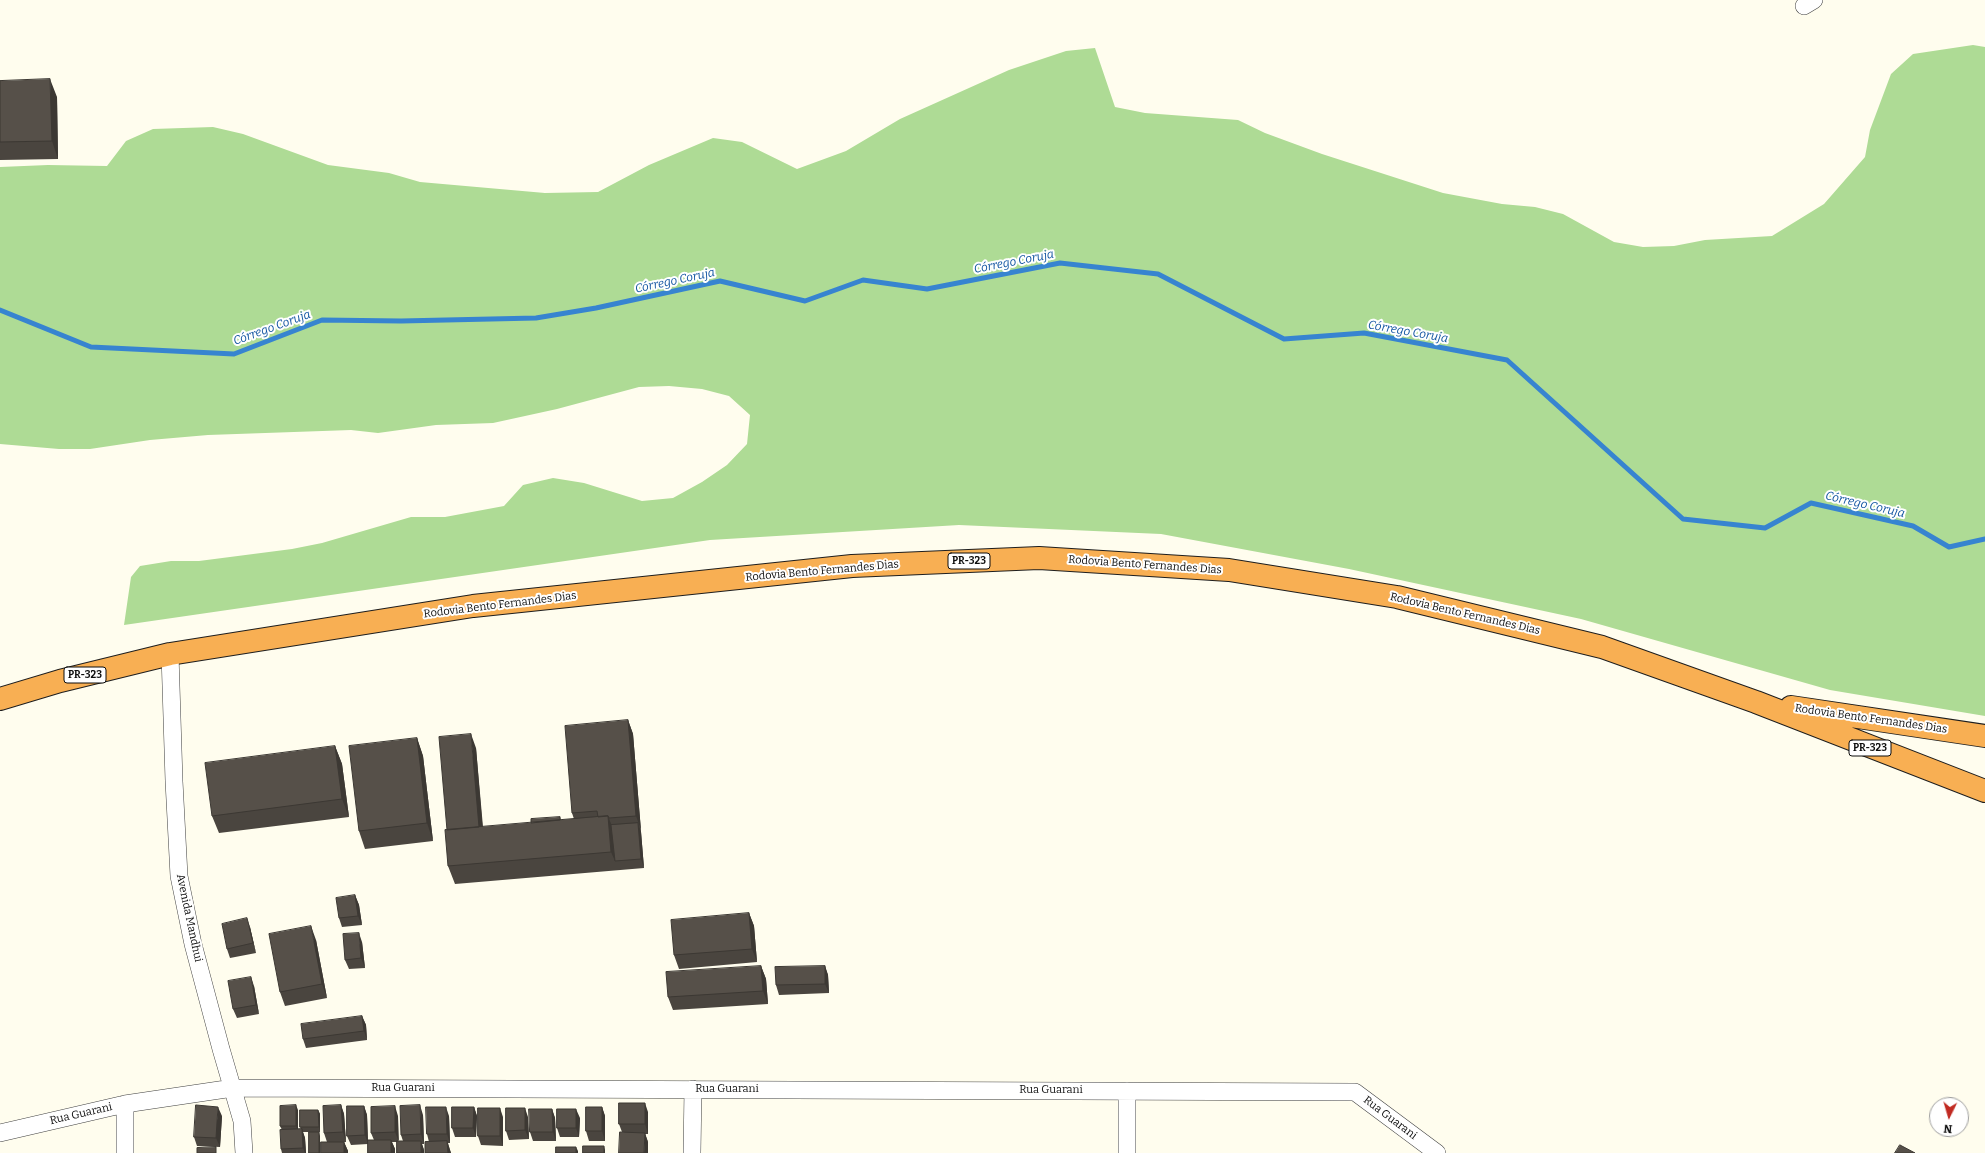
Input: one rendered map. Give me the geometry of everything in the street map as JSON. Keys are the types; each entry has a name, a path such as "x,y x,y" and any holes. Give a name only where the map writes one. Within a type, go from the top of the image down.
{"highway":[{"name":"Rodovia Bento Fernandes Dias","path":"0,699 60,681 170,654 480,606 852,566 1040,558 1228,570 1397,597 1602,647 1756,702 1985,791"},
{"name":"Rodovia Bento Fernandes Dias","path":"1756,702 1985,736"}],"street":[{"name":"Avenida Mandhui","path":"170,654 179,876 193,944 242,1121 244,1153"},
{"name":"Rua Guarani","path":"0,1133 125,1104 233,1088 1355,1092 1437,1153"},
{"path":"692,1153 693,1089"},
{"path":"1127,1091 1127,1153"},
{"path":"125,1104 125,1153"}],"green space":[{"path":"1973,45 1985,47 1985,716 1830,690 1581,619 1349,569 1161,534 959,525 710,540 124,625 131,577 140,566 171,561 199,561 292,549 322,543 411,517 445,517 504,506 523,485 553,478 584,483 642,501 673,498 702,482 727,465 747,444 750,415 729,396 702,389 669,386 639,387 557,409 493,423 436,425 378,433 351,430 208,435 150,440 90,449 59,449 0,444 0,167 48,165 107,166 126,141 153,129 213,127 243,134 328,165 389,173 420,182 545,193 598,192 649,165 713,138 742,142 797,169 846,151 900,119 1009,70 1066,51 1095,48 1115,107 1145,113 1238,120 1265,133 1322,154 1443,193 1502,204 1535,207 1563,214 1614,242 1643,247 1674,246 1705,240 1772,236 1824,204 1865,157 1870,130 1891,74 1913,54"}],"building":[{"path":"50,79 52,141 0,142 0,81"},
{"path":"628,720 636,816 609,818 608,816 598,817 597,811 572,813 565,726"},
{"path":"471,734 479,827 447,830 439,737"},
{"path":"417,738 427,823 359,831 349,746"},
{"path":"335,746 342,799 212,816 205,763"},
{"path":"608,816 611,852 448,866 445,830"},
{"path":"560,817 560,820 531,823 531,819"},
{"path":"638,823 641,859 615,861 611,825"},
{"path":"355,895 358,916 339,918 336,898"},
{"path":"749,913 752,949 674,955 671,920"},
{"path":"247,918 253,943 227,949 222,924"},
{"path":"311,926 322,984 280,992 269,934"},
{"path":"359,933 361,958 345,960 343,934"},
{"path":"761,966 763,991 668,997 666,972"},
{"path":"825,966 825,984 776,985 775,967"},
{"path":"251,977 256,1005 233,1009 228,981"},
{"path":"362,1016 364,1031 303,1039 301,1024"},
{"path":"619,1103 645,1103 645,1124 619,1124"},
{"path":"196,1105 218,1107 216,1138 194,1137"},
{"path":"296,1105 296,1126 280,1126 280,1106"},
{"path":"341,1105 343,1132 324,1133 323,1106"},
{"path":"420,1105 421,1134 401,1135 400,1106"},
{"path":"347,1106 364,1106 365,1135 347,1136"},
{"path":"395,1106 395,1132 371,1133 371,1107"},
{"path":"426,1107 446,1107 447,1134 427,1134"},
{"path":"452,1107 474,1107 473,1128 452,1128"},
{"path":"586,1107 602,1107 602,1131 586,1131"},
{"path":"478,1108 500,1108 500,1136 478,1136"},
{"path":"506,1108 525,1108 525,1130 506,1131"},
{"path":"529,1109 552,1109 553,1132 530,1132"},
{"path":"557,1109 576,1109 576,1128 557,1128"},
{"path":"300,1110 318,1110 319,1127 300,1127"},
{"path":"302,1129 303,1148 281,1149 280,1130"},
{"path":"309,1132 319,1132 319,1153 309,1153"},
{"path":"620,1132 645,1133 644,1153 619,1153"},
{"path":"368,1140 391,1140 391,1153 368,1153"},
{"path":"397,1141 421,1141 421,1153 397,1153"},
{"path":"447,1141 448,1153 425,1153 425,1142"},
{"path":"321,1142 344,1142 344,1153 321,1153"},
{"path":"1900,1145 1915,1153 1895,1153"},
{"path":"583,1146 604,1146 604,1153 583,1153"},
{"path":"216,1147 216,1153 197,1153 197,1148"},
{"path":"556,1147 576,1147 576,1153 556,1153"}],"waterway":[{"name":"Córrego Coruja","path":"0,310 91,347 234,354 322,320 401,321 536,318 596,308 720,281 805,301 863,280 927,289 1060,263 1158,274 1284,339 1364,333 1507,360 1683,519 1765,528 1811,503 1913,526 1949,547 1985,539"}]}
